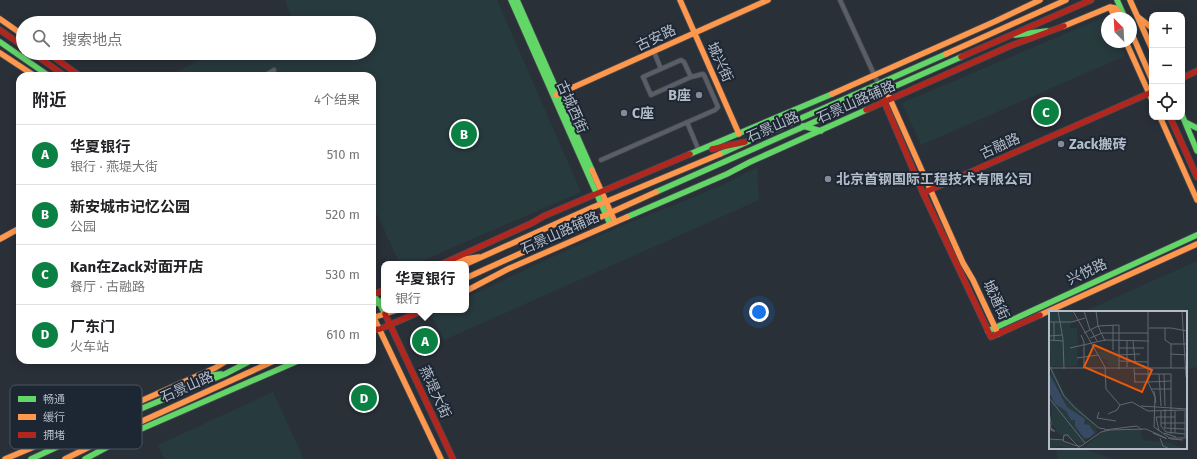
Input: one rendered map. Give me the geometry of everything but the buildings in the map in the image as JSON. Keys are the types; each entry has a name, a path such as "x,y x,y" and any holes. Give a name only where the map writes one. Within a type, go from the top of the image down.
{"main road":[{"name":"古城西街","path":"511,0 556,95"},
{"name":"古城西街","path":"517,0 556,95 613,223"},
{"name":"城兴街","path":"680,0 739,134"},
{"name":"古安路","path":"556,95 768,0"},
{"name":"石景山路辅路","path":"449,261 544,216 865,80 996,22 1040,0"},
{"name":"石景山路","path":"469,263 604,203 751,141 1066,0"},
{"name":"石景山路","path":"469,277 803,126 1091,0"},
{"path":"1117,0 1122,12"},
{"path":"1130,0 1152,48"},
{"name":"石景山路辅路","path":"469,290 508,269 691,190 887,100 1010,46 1051,32 1110,7"},
{"path":"1110,7 1115,8 1119,12"},
{"path":"1110,7 1112,12"},
{"path":"1138,17 1149,25"},
{"path":"0,19 16,30"},
{"path":"1013,35 1063,27"},
{"path":"0,30 16,41"},
{"path":"0,42 16,53"},
{"path":"1137,46 1149,73"},
{"path":"1129,48 1149,91"},
{"path":"0,53 29,72"},
{"path":"26,60 43,72"},
{"path":"43,60 60,72"},
{"path":"53,67 59,61 74,72"},
{"path":"1185,77 1197,71"},
{"name":"城通街","path":"880,92 887,100 931,190 962,263 973,280 998,334 991,337 923,193 887,100 886,90"},
{"name":"古融路","path":"923,193 1149,93"},
{"path":"1161,120 1197,200"},
{"path":"1171,120 1197,177"},
{"path":"1185,122 1197,128"},
{"path":"1185,122 1197,151"},
{"path":"803,126 821,131"},
{"path":"699,151 751,141"},
{"path":"0,239 16,230"},
{"name":"兴悦路","path":"988,331 1197,235"},
{"name":"兴悦路","path":"998,334 1197,244"},
{"path":"456,261 484,256"},
{"path":"376,316 388,313"},
{"path":"376,330 417,313"},
{"name":"燕堤大街","path":"385,314 452,459"},
{"name":"燕堤大街","path":"376,322 441,459"},
{"path":"142,400 193,378 220,364"},
{"name":"石景山路","path":"142,410 225,374 244,364"},
{"name":"石景山路","path":"142,421 267,364"},
{"path":"142,429 291,364"},
{"path":"193,378 225,374"},
{"path":"5,459 28,449"},
{"name":"石景山路","path":"31,459 53,449"},
{"name":"石景山路","path":"64,459 87,449"},
{"path":"85,459 104,449"}],"street":[{"path":"840,0 878,83"},
{"path":"654,52 661,69"},
{"path":"601,160 715,110 718,107 703,74 691,77 651,95 643,77 681,60 684,62 691,77"},
{"path":"687,122 699,151"}],"green space":[{"path":"497,0 581,192 422,261 399,261 376,213 376,72 176,72 200,60 376,60 376,16 291,16 285,1"},
{"path":"1101,19 1101,48 1122,48 1125,56 921,145 902,103"},
{"path":"757,167 759,200 444,340 431,314 469,313 469,297 588,241 742,175"},
{"path":"1197,261 1197,367 1187,369 1187,311 1085,311"},
{"path":"273,392 304,459 164,459 158,445"},
{"path":"1057,449 1085,449 1113,459 1057,459"}],"traffic: fast":[{"path":"511,0 610,224"},
{"path":"517,0 592,170"},
{"path":"1117,0 1122,12"},
{"path":"1015,35 1047,31"},
{"path":"0,42 16,53"},
{"path":"720,154 946,54"},
{"path":"656,192 961,57"},
{"path":"26,60 43,72"},
{"path":"690,154 832,94"},
{"path":"627,217 727,174 750,162 866,110"},
{"path":"1184,120 1197,151"},
{"path":"1185,122 1197,128"},
{"path":"803,126 821,131"},
{"path":"988,331 1197,235"},
{"path":"376,299 381,306"},
{"path":"376,303 381,301"},
{"path":"142,408 225,374 244,364"},
{"path":"142,429 291,364"},
{"path":"198,377 221,374"},
{"path":"31,459 53,449"},
{"path":"85,459 104,449"}],"traffic: slow":[{"path":"680,0 739,134"},
{"path":"556,95 768,0"},
{"path":"832,94 1040,0"},
{"path":"946,54 1066,0"},
{"path":"1130,0 1152,48"},
{"path":"1110,7 1112,12"},
{"path":"1064,26 1110,7 1115,8 1119,12"},
{"path":"1138,17 1149,26"},
{"path":"0,19 16,30"},
{"path":"1137,46 1149,73"},
{"path":"1129,48 1149,93"},
{"path":"0,53 29,72"},
{"path":"886,90 963,263 973,280 998,334"},
{"path":"1161,120 1197,200"},
{"path":"469,263 591,208 720,154"},
{"path":"592,170 615,222"},
{"path":"469,277 656,192"},
{"path":"469,289 508,269 627,217"},
{"path":"0,239 16,230"},
{"path":"1040,315 1197,244"},
{"path":"453,261 479,257"},
{"path":"376,317 388,313"},
{"path":"376,322 441,459"},
{"path":"142,400 222,364"},
{"path":"142,421 267,364"},
{"path":"5,459 29,449"},
{"path":"65,459 85,449"}],"traffic: jam":[{"path":"961,57 1091,0"},
{"path":"866,110 1010,46 1064,26"},
{"path":"0,30 16,41"},
{"path":"43,60 59,72"},
{"path":"58,60 74,72"},
{"path":"1185,77 1197,71"},
{"path":"880,92 923,193 991,337 1040,315"},
{"path":"923,193 1149,93"},
{"path":"1171,120 1197,177"},
{"path":"712,149 745,142"},
{"path":"449,261 532,223 544,216 690,154"},
{"path":"376,293 381,291"},
{"path":"376,330 417,313"},
{"path":"385,314 453,459"}],"place":[{"name":"B座","path":"699,95"},
{"name":"Kan在Zack对面开店","path":"1046,112"},
{"name":"C座","path":"624,113"},
{"name":"新安城市记忆公园","path":"464,134"},
{"name":"Zack搬砖","path":"1061,144"},
{"name":"北京首钢国际工程技术有限公司","path":"828,179"},
{"name":"华夏银行","path":"425,341"},
{"name":"厂东门","path":"364,398"}]}
